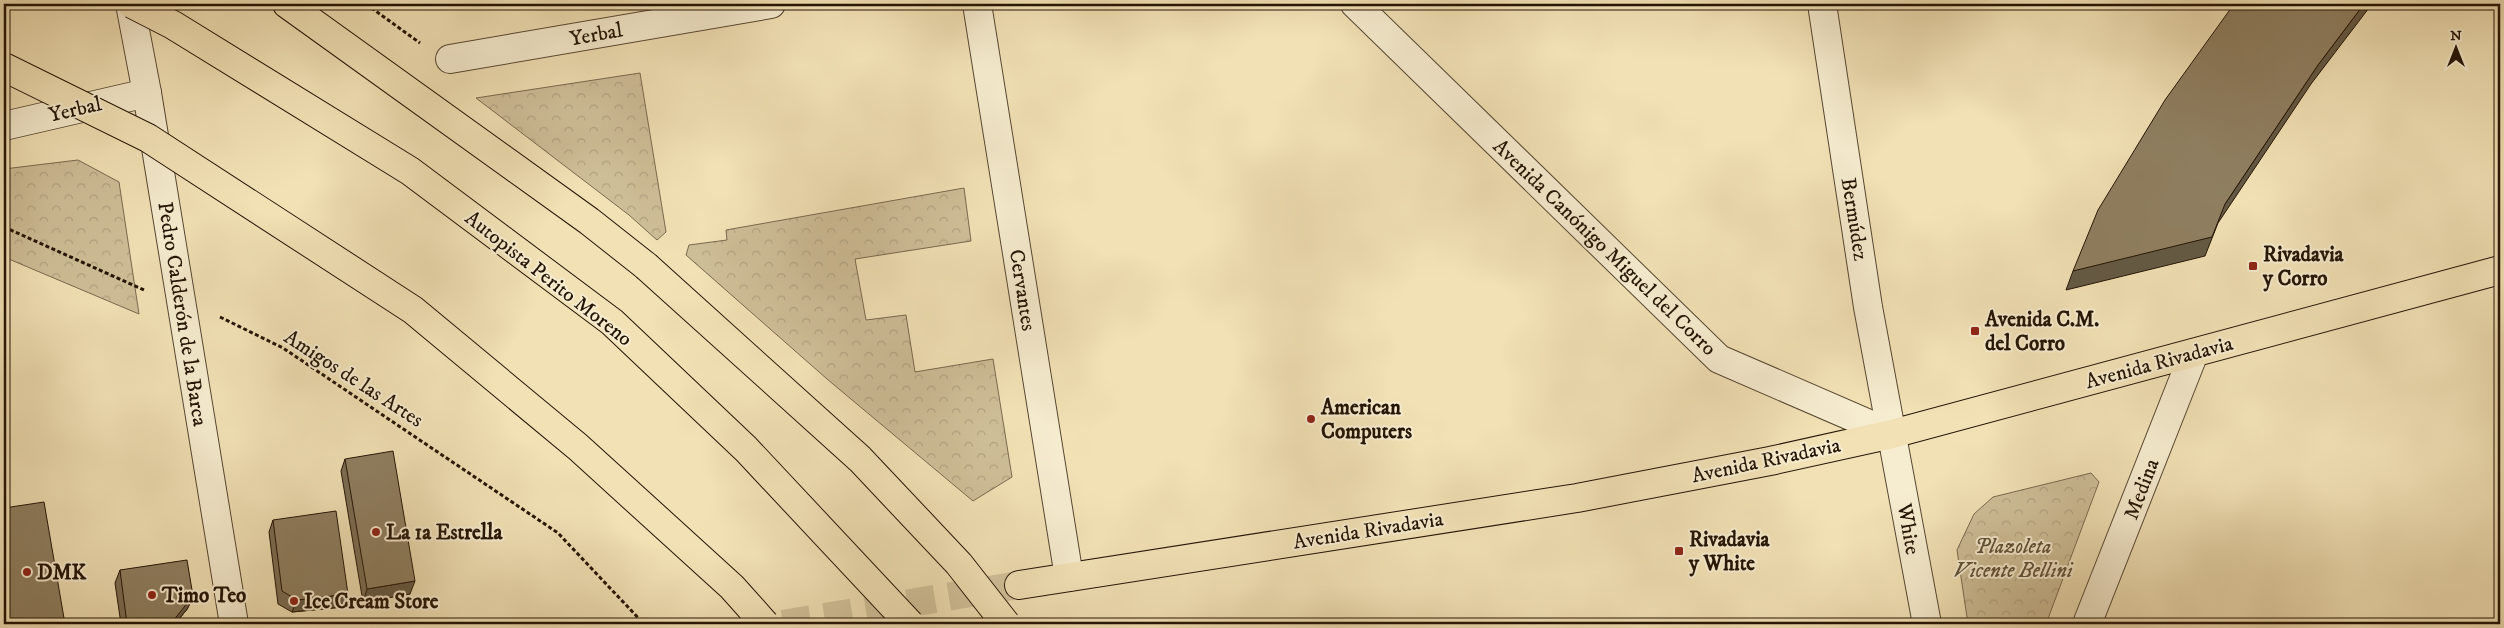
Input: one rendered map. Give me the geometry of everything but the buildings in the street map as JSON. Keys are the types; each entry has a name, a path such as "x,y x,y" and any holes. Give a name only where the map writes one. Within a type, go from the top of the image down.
{"main road":[{"name":"Autopista Perito Moreno","path":"131,4 173,25 410,171 612,322 746,449 910,624"},
{"path":"287,4 589,221 646,266 860,459 959,564 1006,624"},
{"path":"4,68 148,138 413,310 578,447 732,588 765,624"},
{"name":"Avenida Rivadavia","path":"1019,586 1577,498 1770,461 1892,434 2500,270"}],"street":[{"name":"Pedro Calderón de la Barca","path":"131,4 234,624"},
{"name":"Yerbal","path":"450,59 771,4"},
{"name":"Cervantes","path":"977,4 1070,577"},
{"name":"Avenida Canónigo Miguel del Corro","path":"1355,4 1719,359 1892,434"},
{"name":"Bermúdez","path":"1822,4 1868,307 1892,434"},
{"name":"Yerbal","path":"4,126 147,93"},
{"name":"Medina","path":"2088,624 2194,353"},
{"name":"White","path":"1892,434 1927,624"}],"path":[{"path":"366,4 430,50 450,59"},
{"name":"Amigos de las Artes","path":"4,227 182,307 223,318 283,348 558,533 644,624"}],"green space":[{"path":"640,73 666,232 657,240 629,215 476,98"},
{"path":"78,160 119,182 139,314 4,257 4,169"},
{"path":"964,188 971,241 855,259 866,320 906,315 915,372 993,359 1012,477 973,501 827,379 686,255 689,245 727,240 726,230"},
{"name":"Plazoleta Vicente Bellini","path":"2091,473 2099,482 2046,624 1968,624 1957,550 1974,514 1993,497"}],"tunnel":[{"path":"783,624 1019,585"}],"place":[{"name":"Rivadavia y Corro","path":"2253,266"},
{"name":"Avenida C.M. del Corro","path":"1975,331"},
{"name":"American Computers","path":"1311,419"},
{"name":"La 1a Estrella","path":"376,532"},
{"name":"Rivadavia y White","path":"1679,551"},
{"name":"DMK","path":"27,572"},
{"name":"Timo Teo","path":"152,595"},
{"name":"Ice Cream Store","path":"294,601"}]}
